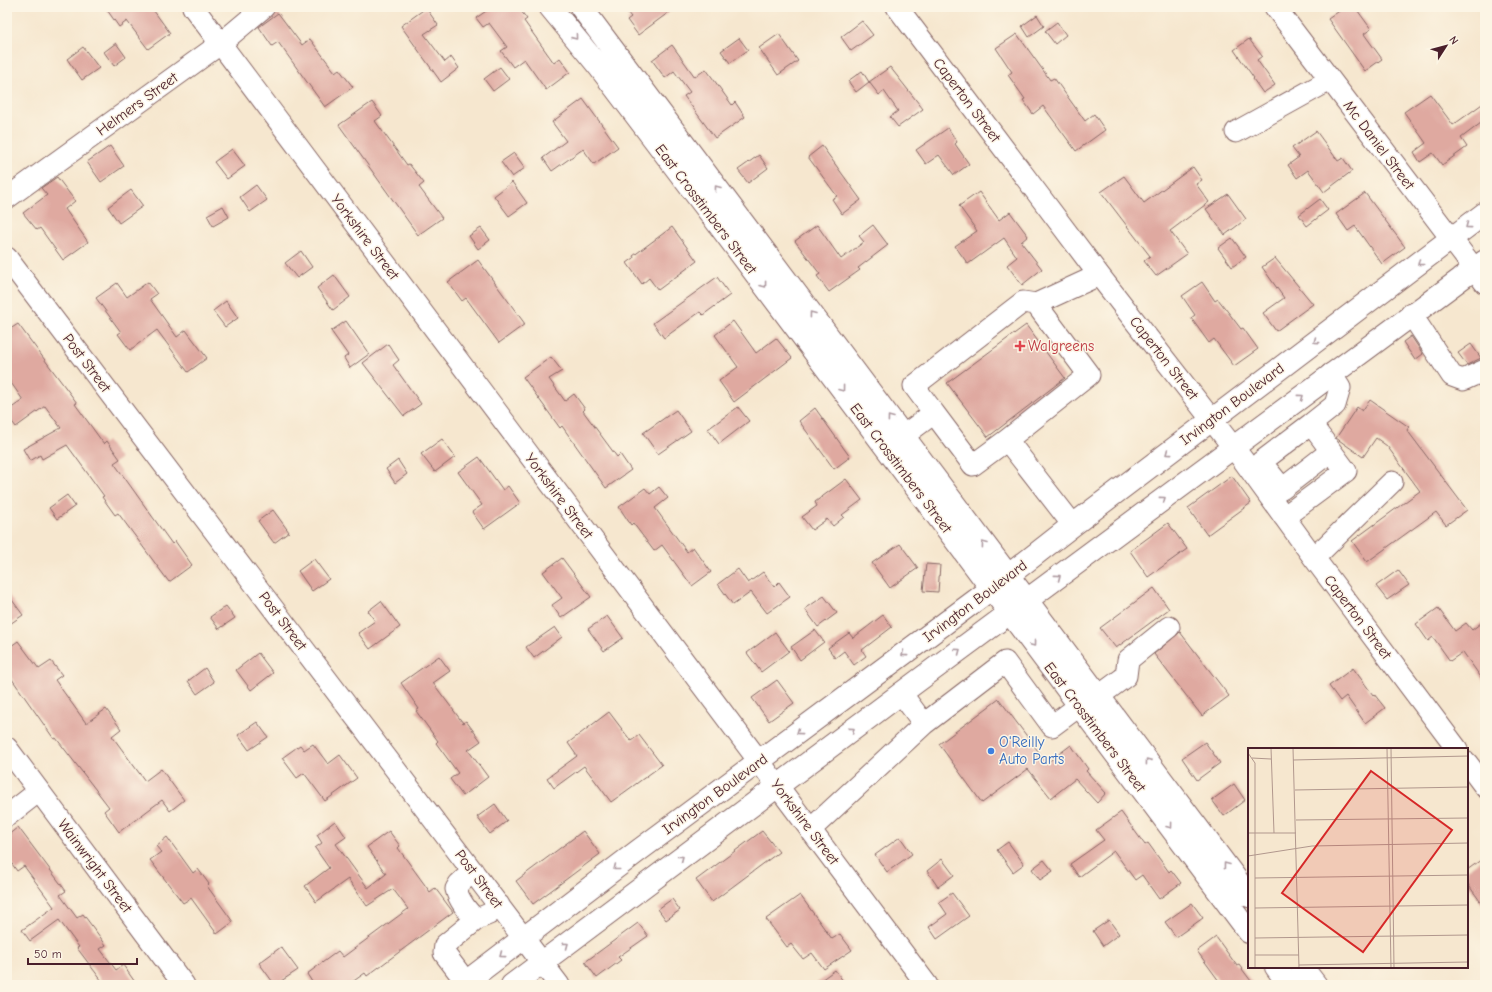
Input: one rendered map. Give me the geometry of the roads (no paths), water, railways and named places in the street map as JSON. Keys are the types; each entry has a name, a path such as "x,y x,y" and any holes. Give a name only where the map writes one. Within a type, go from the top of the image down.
{"main road":[{"name":"East Crosstimbers Street","path":"550,7 724,215 898,441 1000,582 1010,613 1248,931"},
{"name":"East Crosstimbers Street","path":"581,7 616,54 724,215"},
{"path":"600,68 616,54"},
{"name":"Irvington Boulevard","path":"464,983 638,851 1000,582 1072,525 1485,213"},
{"name":"Irvington Boulevard","path":"512,985 901,693 1411,314 1481,271"},
{"name":"East Crosstimbers Street","path":"1000,582 1027,600 1248,895"},
{"path":"883,670 901,693"},
{"path":"1150,800 1167,788"},
{"path":"638,851 658,876"}],"street":[{"name":"Yorkshire Street","path":"193,7 758,762 778,786 927,985"},
{"name":"Helmers Street","path":"7,198 220,44 264,7"},
{"name":"Caperton Street","path":"897,7 1099,275 1233,447 1290,512 1314,558 1456,748"},
{"name":"Mc Daniel Street","path":"1274,7 1451,239 1481,271"},
{"path":"1236,132 1330,80"},
{"name":"Post Street","path":"7,258 559,985"},
{"path":"1036,304 1089,375 973,465 914,386 1023,302 1036,304 1099,275"},
{"path":"1411,314 1452,376 1463,380 1485,370"},
{"path":"1280,412 1304,429 1331,451 1346,471 1290,512 1282,489 1261,462 1304,429 1335,405 1340,388 1331,374"},
{"path":"898,441 934,413"},
{"path":"1007,440 1072,525"},
{"path":"1282,489 1331,451"},
{"path":"1314,558 1392,482"},
{"path":"1099,696 1126,676 1128,660 1169,627"},
{"path":"810,830 924,724 1005,662 1052,726 1079,706"},
{"path":"901,693 924,724"},
{"name":"Wainwright Street","path":"7,748 184,985"},
{"path":"1468,764 1485,787"},
{"path":"7,816 39,791"},
{"path":"473,871 459,884 456,889 457,894 476,919"},
{"path":"464,983 444,953 445,945 476,919 489,914 499,905"}],"place":[{"name":"Walgreens","path":"1020,346"},
{"name":"O'Reilly Auto Parts","path":"991,751"}]}
